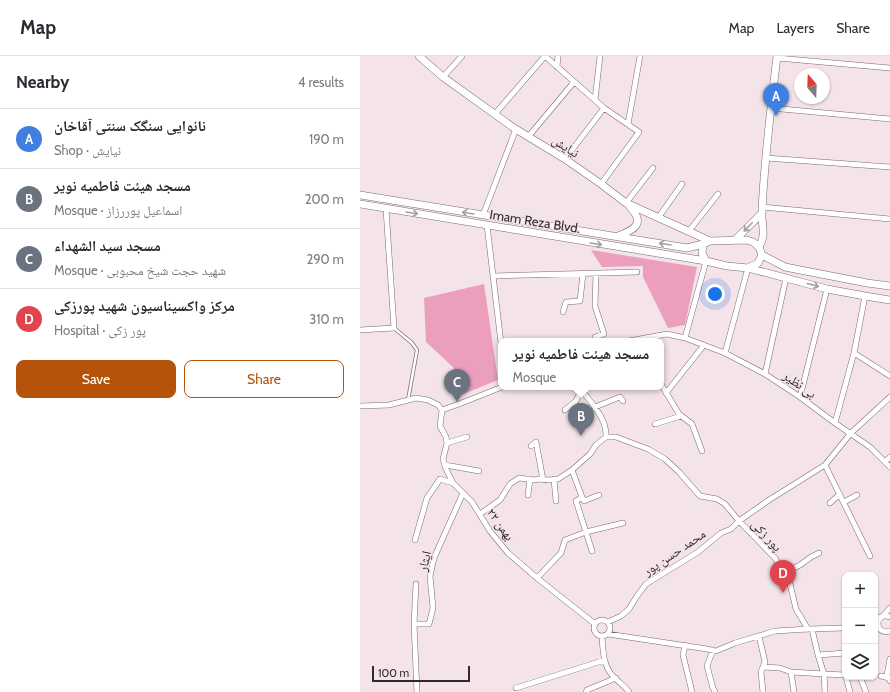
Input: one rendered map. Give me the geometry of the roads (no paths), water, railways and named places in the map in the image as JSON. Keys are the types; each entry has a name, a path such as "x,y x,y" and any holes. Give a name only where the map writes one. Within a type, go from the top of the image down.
{"main road":[{"name":"نیایش","path":"419,56 444,77 516,130 565,159 626,203 689,232 707,242"},
{"path":"777,57 766,158 762,210 763,238 759,247 762,255 785,267 890,286"},
{"name":"Imam Reza Blvd.","path":"360,195 686,248 707,242 735,240 747,240 753,242 759,247"},
{"path":"617,236 626,233 636,226 638,220 636,213 626,203"},
{"name":"Imam Reza Blvd.","path":"360,204 706,261 727,266 748,268"},
{"path":"735,240 762,210"},
{"path":"706,261 702,253 707,242"},
{"path":"748,268 758,263 762,255"},
{"path":"748,268 827,289 890,300"}],"street":[{"path":"444,77 462,56"},
{"path":"495,114 545,56 604,108 639,132 601,184"},
{"path":"557,68 558,56"},
{"path":"595,100 600,56"},
{"path":"628,124 640,56"},
{"path":"777,57 890,68"},
{"path":"528,137 574,82"},
{"path":"565,159 604,108"},
{"path":"772,108 890,119"},
{"path":"483,215 516,130"},
{"path":"766,158 890,167"},
{"path":"626,203 653,168"},
{"path":"658,218 682,184"},
{"path":"689,232 718,194"},
{"path":"360,330 394,328 386,209"},
{"path":"762,210 890,219"},
{"path":"487,225 500,338"},
{"path":"685,338 706,261"},
{"path":"725,353 748,268"},
{"path":"494,276 637,272"},
{"path":"595,337 604,334 595,306 596,273"},
{"path":"564,312 566,302 580,301 583,274"},
{"path":"765,374 786,278"},
{"path":"800,397 827,289"},
{"path":"835,423 854,353 865,296"},
{"name":"بی نظیر","path":"647,338 667,334 685,338 725,353 765,374 870,447 890,467"},
{"path":"666,392 704,345"},
{"path":"854,353 890,376"},
{"path":"360,406 389,404 416,398 428,400 438,405 442,410 498,389"},
{"path":"664,389 681,416 692,424 702,451"},
{"path":"565,410 576,401 579,390"},
{"path":"480,514 500,500 510,484 519,478 534,480 558,479 572,470 590,454 596,445 606,437 605,426 595,407 582,390"},
{"path":"595,407 620,397 623,401"},
{"name":"محمد حسن پور","path":"608,622 621,616 629,609 646,584 698,552 721,533 731,529 739,521 769,500 825,465 851,434 890,397"},
{"name":"۲۲ بهمن","path":"442,410 440,426 446,437 447,443 443,459 453,483 472,502 490,530 508,553 595,624"},
{"path":"655,424 681,416"},
{"path":"447,443 467,437"},
{"name":"پور زکی","path":"606,437 616,437 635,444 648,449 665,459 679,472 700,496 717,499 725,504 739,521 775,558 790,584 796,609 810,629 824,674 825,692"},
{"path":"531,446 536,442 543,480"},
{"path":"885,462 890,457"},
{"path":"445,465 479,471"},
{"path":"825,465 870,556"},
{"path":"572,470 584,501 599,495"},
{"path":"415,540 428,498 440,479 453,483"},
{"path":"528,495 530,479"},
{"path":"554,479 556,501"},
{"name":"ایثار","path":"414,624 429,624 433,608 430,576 434,558 463,493"},
{"path":"830,503 840,494"},
{"path":"844,502 857,495"},
{"path":"582,497 576,500 592,551"},
{"path":"537,578 561,553 565,540 586,532 623,522"},
{"path":"784,573 819,553"},
{"path":"416,584 414,624 417,692"},
{"path":"878,620 890,608"},
{"path":"878,618 883,616 890,617"},
{"path":"608,634 611,629 608,622 601,620 595,624 594,631 597,635 602,636 608,634 716,651 735,643 775,631 842,628"},
{"path":"878,629 885,632 890,631"},
{"path":"602,636 606,668 629,692"},
{"path":"759,636 765,662 761,672 763,692"},
{"path":"685,645 683,655 692,692"},
{"path":"713,650 707,666 712,688 715,692"},
{"path":"818,655 842,654"},
{"path":"889,680 888,675 890,659"},
{"path":"516,688 605,660"},
{"path":"763,667 780,668 791,672 842,676"},
{"path":"791,672 794,692"},
{"path":"881,676 889,680"},
{"path":"586,692 587,690 616,678"},
{"path":"847,680 850,692"},
{"path":"861,680 866,692"}],"lane":[{"path":"394,328 412,343 417,350 408,400"}],"place":[{"name":"نانوایی سنگک سنتی آقاخان","path":"776,116"},
{"name":"مسجد سید الشهداء","path":"457,402"},
{"name":"مسجد هیئت فاطمیه نویر","path":"581,436"},
{"name":"مرکز واکسیناسیون شهید پورزکی","path":"783,593"}]}
